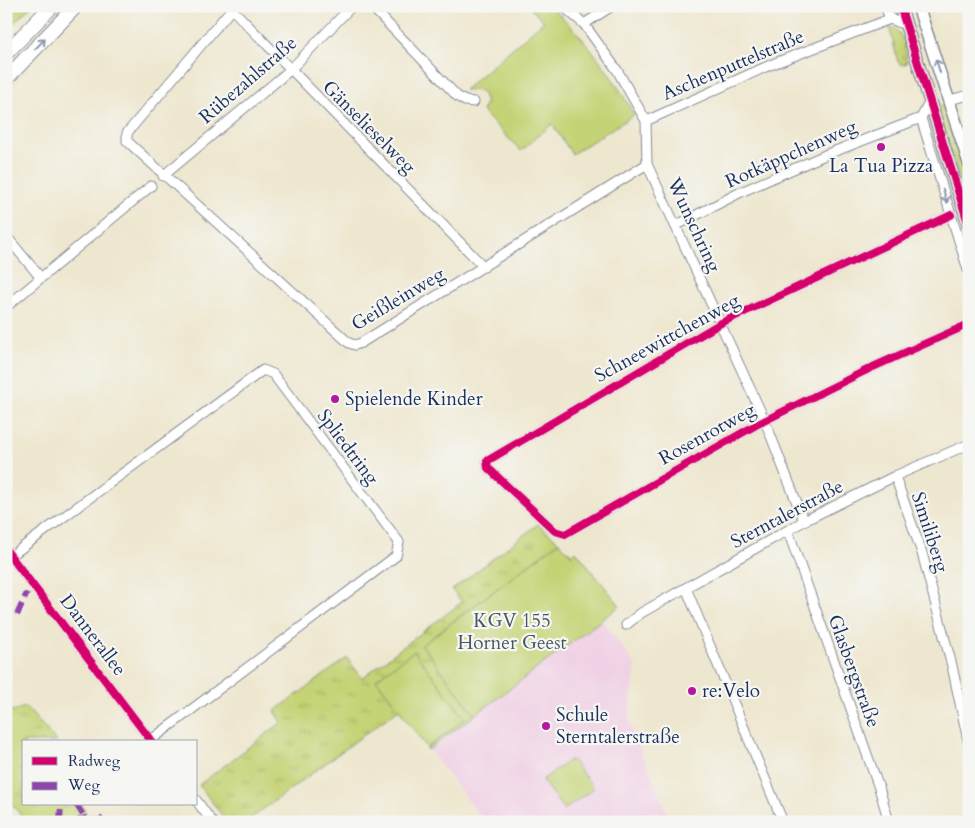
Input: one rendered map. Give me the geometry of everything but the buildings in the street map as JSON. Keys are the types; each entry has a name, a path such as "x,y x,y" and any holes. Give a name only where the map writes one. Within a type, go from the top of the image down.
{"highway":[{"path":"6,53 52,6"},
{"path":"6,79 76,6"}],"main road":[{"path":"900,6 969,226"},
{"path":"918,6 969,163"},
{"path":"930,101 949,100"}],"street":[{"name":"Rübezahlstraße","path":"163,176 290,70 352,6"},
{"path":"371,6 457,96 466,101 474,102"},
{"path":"563,6 584,24 617,70 646,121 648,164"},
{"path":"584,24 612,6"},
{"path":"885,6 890,19 906,25"},
{"name":"Gänselieselweg","path":"233,8 290,70 484,266"},
{"name":"Geißleinweg","path":"233,8 127,133 127,141 163,176 349,343 355,345 648,164"},
{"name":"Aschenputtelstraße","path":"646,121 770,65 890,19"},
{"path":"949,100 969,95"},
{"path":"930,101 921,118 969,273"},
{"name":"Rotkäppchenweg","path":"677,225 741,192 825,155 921,118"},
{"name":"Wunschring","path":"648,164 765,421 804,521"},
{"path":"6,307 151,186"},
{"name":"Schneewittchenweg","path":"487,460 722,324 951,215"},
{"path":"6,236 41,278"},
{"name":"Rosenrotweg","path":"487,460 488,468 555,531 565,534 765,421 873,367 969,324"},
{"name":"Spliedtring","path":"9,552 263,370 273,374 278,380 399,542 396,556 152,740"},
{"name":"Sterntalerstraße","path":"626,625 641,613 804,521 895,476 969,444"},
{"name":"Similiberg","path":"895,476 922,553 952,666 969,745"},
{"name":"Glasbergstraße","path":"788,531 880,791 889,822"},
{"name":"Dannerallee","path":"9,552 150,740"},
{"path":"686,588 781,821"},
{"path":"198,803 212,822"}],"shaded area":[{"name":"Schule Sterntalerstraße","path":"602,620 636,666 629,718 633,733 671,822 485,822 429,750"}],"green space":[{"path":"6,6 31,6 6,31"},
{"path":"528,6 550,6 575,30 617,85 634,115 572,154 552,124 521,151 482,111 486,103 483,94 476,90 464,90 544,21"},
{"path":"889,26 894,28 901,36 905,46 907,63 902,65 898,62"},
{"path":"935,103 945,108 969,183 969,209"},
{"path":"538,524 559,542 422,645 475,715 428,750 427,748 465,719 376,679 399,709 246,822 227,822 199,785 282,722 275,711 347,658 362,678 462,602 452,590"},
{"name":"KGV 155 Horner Geest","path":"559,542 572,555 576,551 620,606 475,715 422,645"},
{"path":"414,651 465,719 427,748 376,679"},
{"path":"6,704 12,711 26,707 55,740 22,740 22,806 83,806 90,822 26,822 6,796"},
{"path":"571,759 594,788 564,810 542,780"}],"marked path":[{"path":"17,615 27,593"},
{"path":"60,822 61,806"},
{"path":"77,806 85,818"},
{"path":"75,822 85,818 98,821 104,818"}],"cycle path":[{"path":"900,6 969,226"},
{"path":"951,215 721,323 487,461 488,468 555,531 565,534 756,425 873,367 969,324"},
{"path":"6,550 150,740"}],"place":[{"name":"La Tua Pizza","path":"881,147"},
{"name":"Spielende Kinder","path":"335,399"},
{"name":"re:Velo","path":"692,691"},
{"name":"Schule Sterntalerstraße","path":"546,726"}]}
